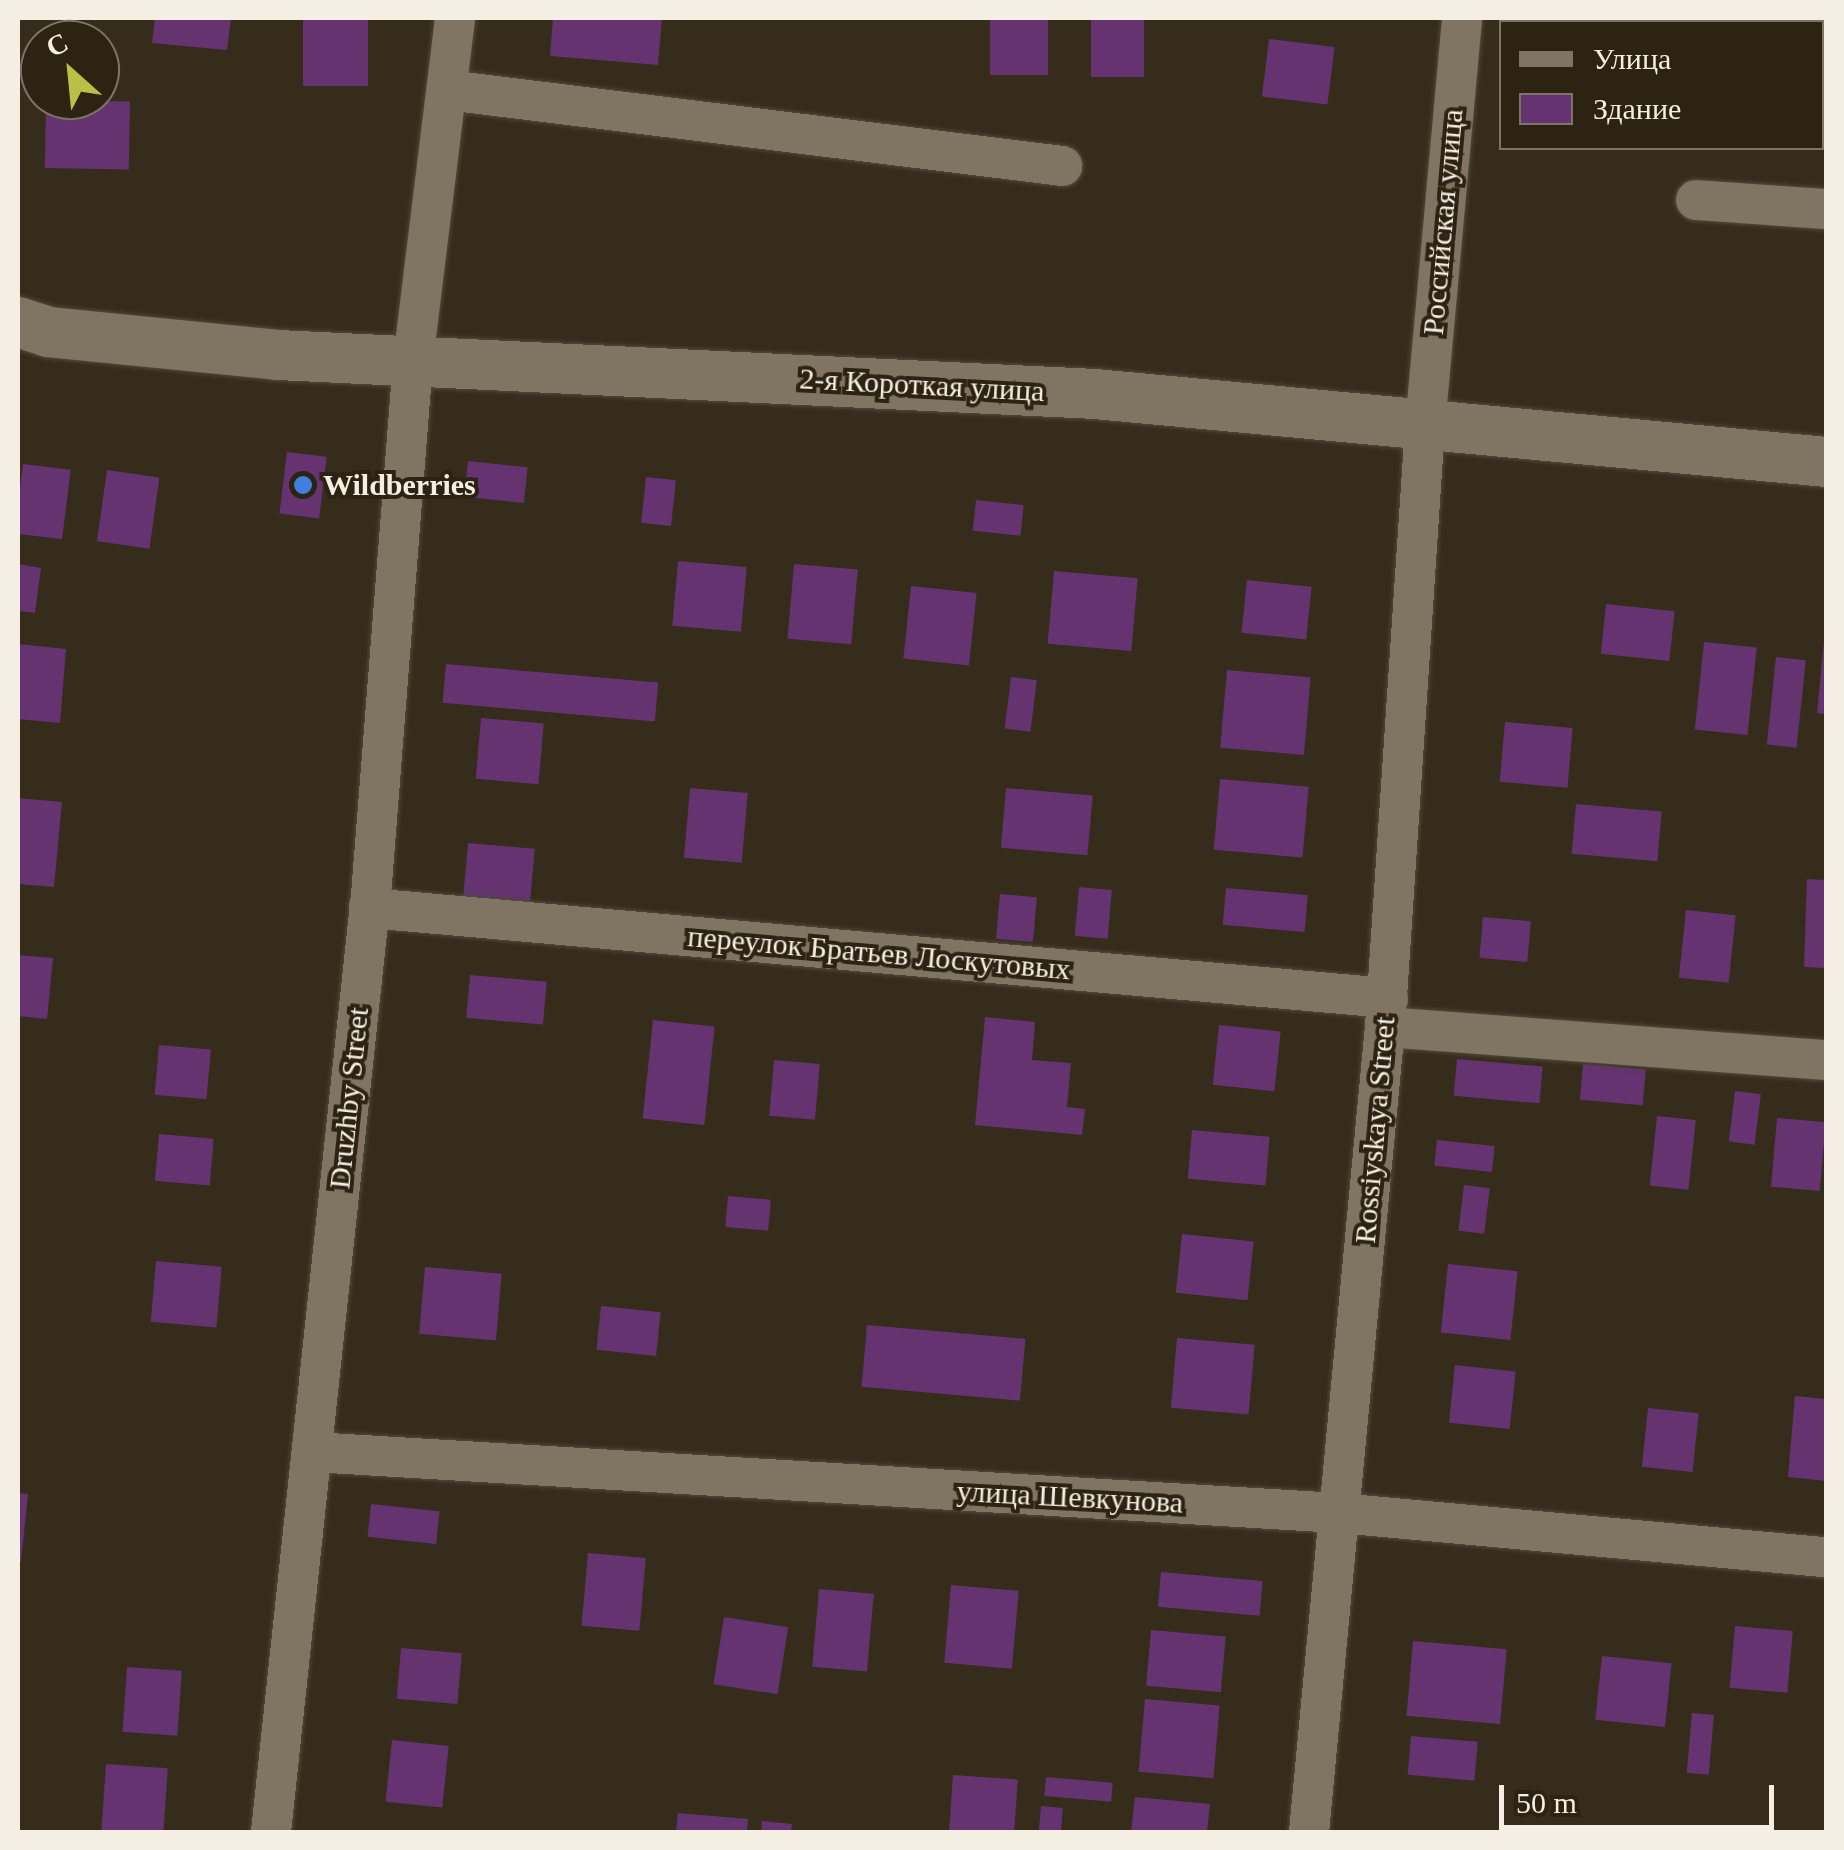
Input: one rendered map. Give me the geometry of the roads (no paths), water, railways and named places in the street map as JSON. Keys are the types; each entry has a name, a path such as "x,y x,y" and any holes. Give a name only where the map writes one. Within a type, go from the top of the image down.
{"street":[{"name":"Druzhby Street","path":"271,1832 369,908 413,362 455,18"},
{"name":"Российская улица","path":"1425,426 1462,18"},
{"path":"446,90 1062,166"},
{"path":"1696,200 1826,209"},
{"name":"2-я Короткая улица","path":"18,322 48,332 240,351 1095,394 1826,462"},
{"name":"Rossiyskaya Street","path":"1309,1832 1387,1012 1425,426"},
{"name":"переулок Братьев Лоскутовых","path":"369,908 1826,1060"},
{"name":"улица Шевкунова","path":"312,1452 1339,1514 1826,1558"}],"place":[{"name":"Wildberries","path":"303,485"}]}
